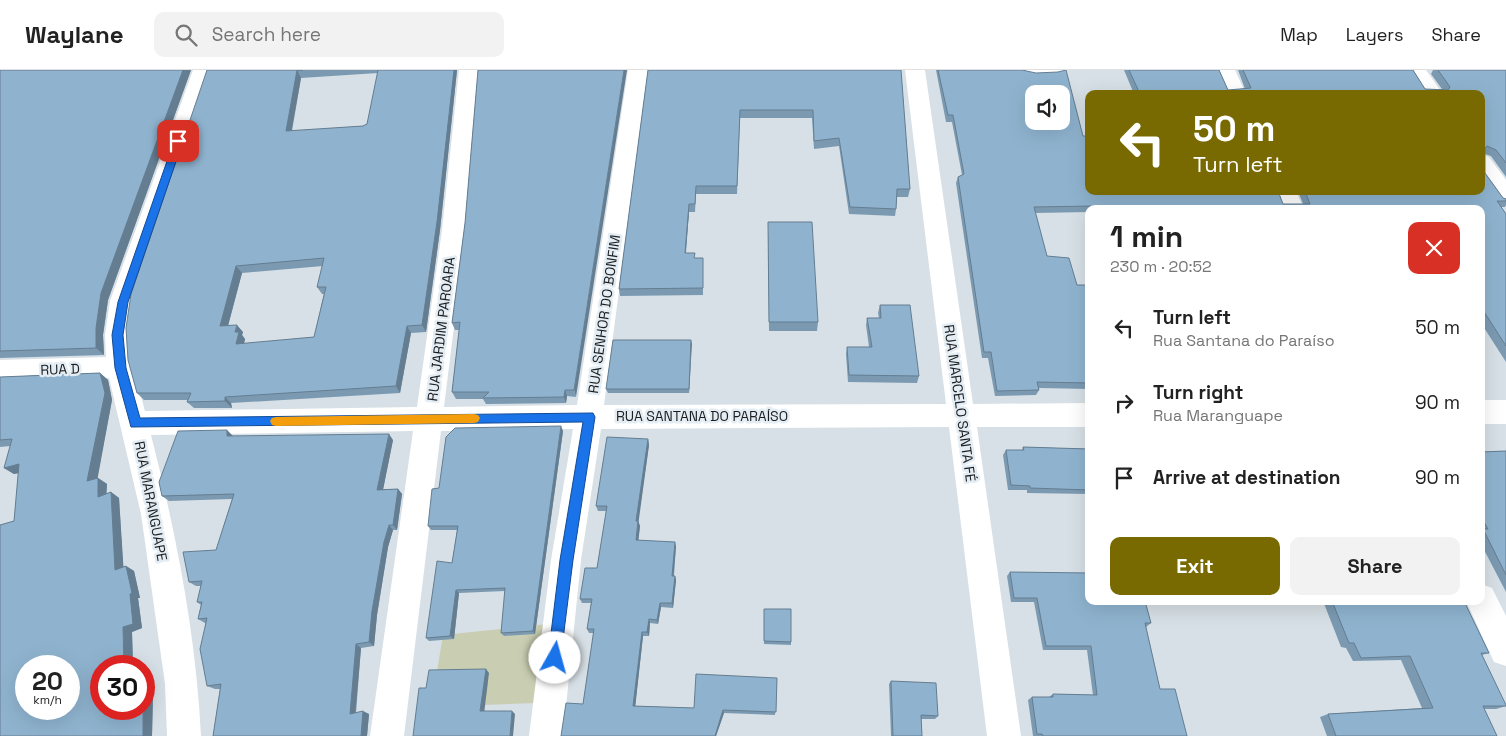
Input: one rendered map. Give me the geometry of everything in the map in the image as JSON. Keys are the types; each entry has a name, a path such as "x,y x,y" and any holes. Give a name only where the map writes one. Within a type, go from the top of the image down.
{"street":[{"name":"RUA MARANGUAPE","path":"184,736 182,684 156,514 136,423 120,368 118,335 123,302 203,70"},
{"name":"RUA JARDIM PAROARA","path":"387,736 454,230 469,70"},
{"name":"RUA SENHOR DO BONFIM","path":"546,736 566,560 589,417 638,70"},
{"name":"RUA MARCELO SANTA FÉ","path":"915,70 1004,736"},
{"path":"1025,70 1054,71"},
{"path":"1225,70 1234,90"},
{"path":"1416,70 1430,90"},
{"path":"1485,168 1506,197"},
{"name":"RUA D","path":"0,371 120,368"},
{"path":"1485,412 1506,412"},
{"name":"RUA SANTANA DO PARAÍSO","path":"136,423 589,417 1085,415"},
{"path":"1484,605 1506,650"}],"green space":[{"path":"548,624 535,703 431,707 443,635"}],"building":[{"path":"0,70 183,70 101,293 96,328 96,348 0,351"},
{"path":"207,70 297,70 286,131 363,126 367,124 378,70 454,70 437,222 422,325 407,326 396,386 225,397 225,401 187,402 191,393 137,393 128,360 126,328 131,294","holes":["324,258 317,287 326,287 314,337 236,344 239,332 235,332 237,325 220,326 236,266"]},
{"path":"478,70 624,70 574,390 565,390 564,397 483,398 489,392 452,392 460,322 452,323 465,223"},
{"path":"648,70 901,70 910,189 897,189 896,209 850,207 839,138 814,141 813,110 740,110 737,186 696,186 695,204 689,204 685,253 695,253 694,258 703,258 703,288 619,289"},
{"path":"938,70 1022,70 1036,73 1066,70 1070,85 1025,85 1025,130 1070,130 1070,86 1083,136 1085,136 1085,195 1280,195 1283,204 1310,204 1307,195 1485,195 1485,173 1503,198 1506,199 1506,201 1497,201 1506,214 1506,346 1485,313 1485,205 1085,205 1034,207 1047,256 1069,258 1077,285 1085,285 1085,383 1037,382 1039,390 997,391 991,352 984,352 958,177 964,174 953,115 948,115"},
{"path":"1129,70 1219,70 1228,90 1138,90"},
{"path":"1243,70 1413,70 1425,89 1448,90 1228,90 1251,88"},
{"path":"1438,70 1506,70 1506,163 1496,150 1487,146 1485,148 1485,90 1448,90 1450,87"},
{"path":"768,222 812,222 818,322 769,322"},
{"path":"880,305 910,305 919,376 849,375 847,347 872,347 867,318 881,318"},
{"path":"613,340 691,340 689,389 606,389"},
{"path":"100,373 105,393 87,481 98,478 98,497 111,492 115,570 126,566 132,593 130,594 133,624 123,627 124,655 90,655 90,720 143,720 143,736 0,736 0,525 14,521 19,464 4,468 12,439 0,440 0,377"},
{"path":"561,426 533,631 501,633 505,588 456,590 450,636 426,638 437,561 452,563 458,526 428,526 432,489 439,488 446,437 455,428"},
{"path":"227,430 227,436 389,434 377,490 398,489 393,525 389,525 384,542 372,611 369,642 356,644 350,714 363,711 361,736 213,736 221,684 207,686 200,649 207,618 198,619 202,602 197,602 202,581 189,582 183,552 216,550 234,494 162,496 159,482 178,431"},
{"path":"607,437 648,439 636,521 638,521 636,540 675,542 672,576 675,576 672,603 660,603 657,620 649,619 647,632 642,632 633,706 694,708 696,674 777,678 776,712 723,710 715,736 561,736 566,703 583,704 594,629 587,629 592,599 580,599 585,568 597,568 607,506 596,506"},
{"path":"1023,447 1085,449 1085,490 1030,488 1030,486 1011,485 1006,450 1024,450"},
{"path":"1506,451 1506,575 1485,533 1485,529 1488,529 1485,524 1485,452"},
{"path":"1010,572 1085,573 1085,605 1146,605 1151,623 1145,623 1160,689 1175,689 1187,736 1043,736 1042,734 1037,734 1032,697 1053,697 1053,694 1097,695 1091,646 1046,646 1037,598 1014,598"},
{"path":"1334,605 1466,605 1489,653 1481,653 1506,705 1483,706 1497,736 1336,736 1328,714 1433,708 1410,656 1361,658 1354,643 1349,643"},
{"path":"764,609 791,609 791,642 764,641"},
{"path":"486,669 480,711 512,711 510,736 413,736 419,688 426,688 429,670"},
{"path":"891,681 936,683 938,716 921,715 922,736 893,736"}],"slow traffic":[{"path":"276,421 474,418"}],"route":[{"path":"178,141 123,302 118,335 120,368 136,423 589,417 566,560 555,658"}]}
